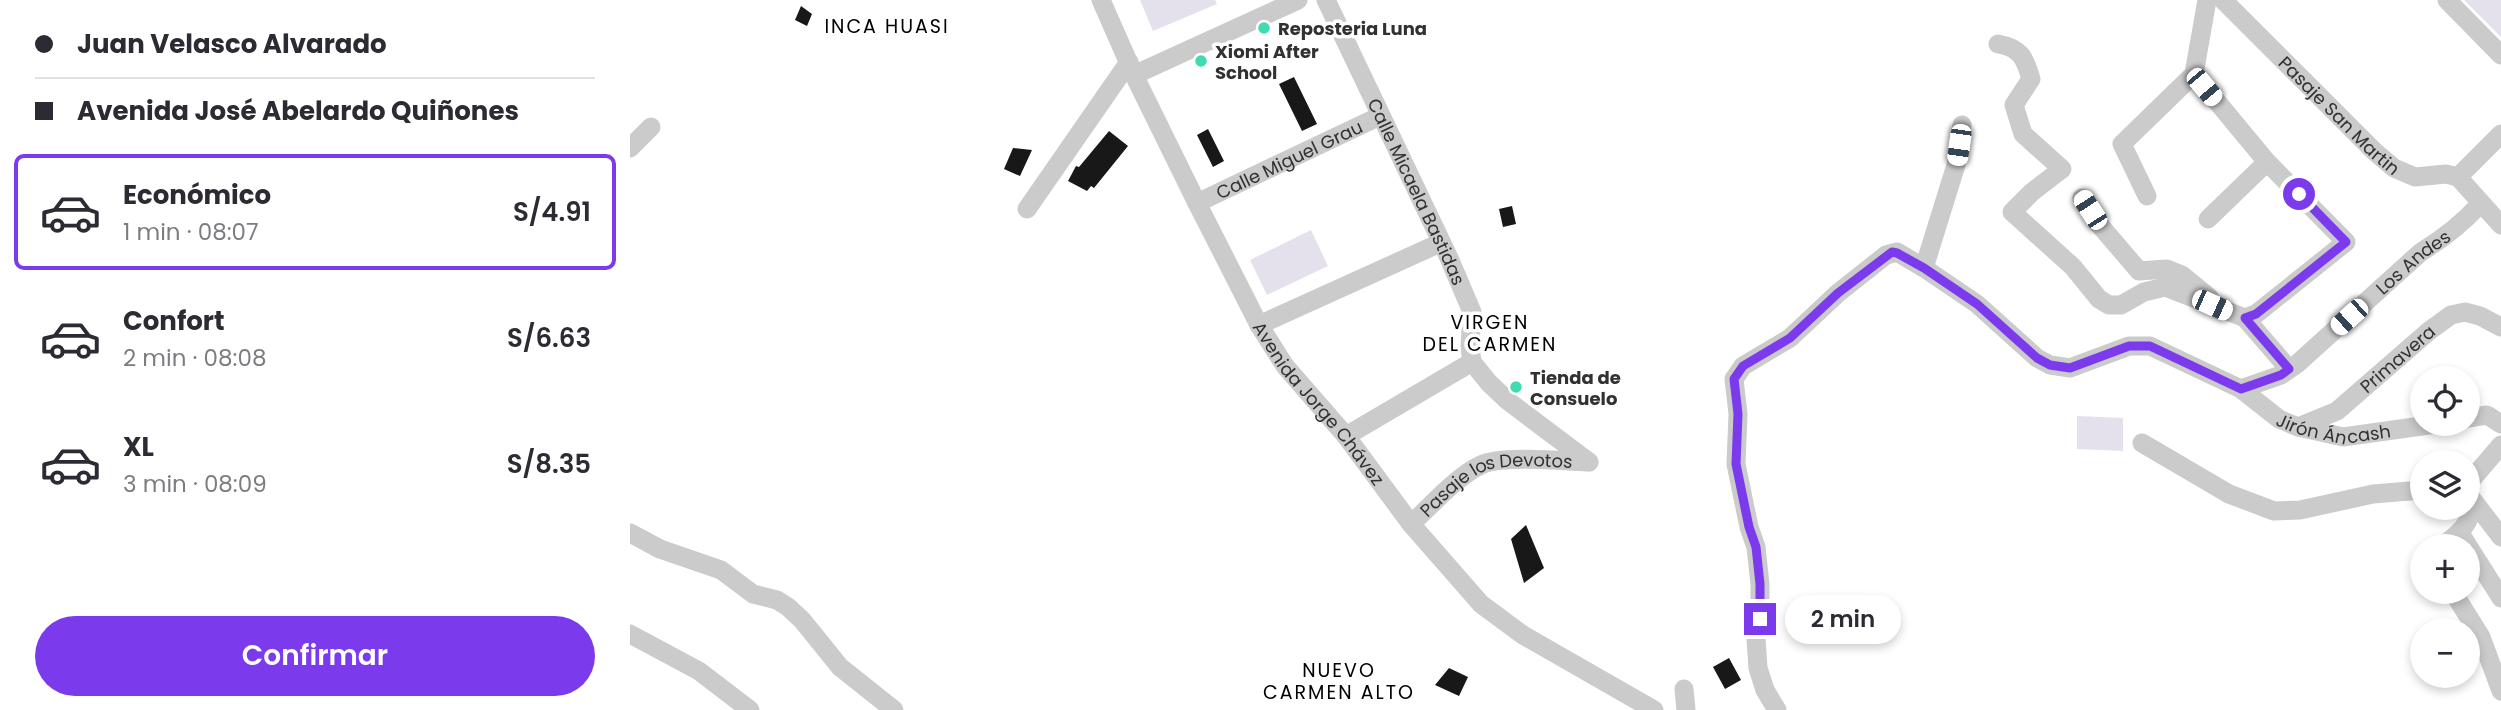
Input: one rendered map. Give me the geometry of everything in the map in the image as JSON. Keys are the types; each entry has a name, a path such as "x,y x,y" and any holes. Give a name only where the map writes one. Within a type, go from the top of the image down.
{"street":[{"name":"Avenida Jorge Chávez","path":"1101,0 1196,203 1259,325 1285,366 1346,436 1411,524 1481,604 1523,635 1654,710"},
{"path":"1027,209 1131,68 1298,0"},
{"name":"Calle Micaela Bastidas","path":"1326,0 1449,258 1472,313 1472,362"},
{"path":"2147,196 2122,144 2194,74 2207,0"},
{"name":"Pasaje San Martin","path":"2223,0 2375,152 2394,167 2415,177 2445,174 2458,177"},
{"path":"2447,0 2501,55"},
{"path":"1998,44 2011,47 2025,59 2031,79 2014,106 2023,134 2062,169 2032,192 2012,212 2073,267 2099,299 2109,305 2116,306 2144,292 2165,287 2237,315 2256,314 2346,242 2267,162 2194,74"},
{"name":"Calle Miguel Grau","path":"1196,203 1380,116"},
{"path":"1924,268 1956,165 1962,125"},
{"path":"630,148 652,127"},
{"path":"2501,134 2458,177 2501,225"},
{"path":"2208,219 2267,162"},
{"path":"2082,198 2097,222 2139,271 2160,268 2182,275 2237,315 2289,369"},
{"name":"Los Andes","path":"2241,389 2281,375 2289,369 2421,252 2445,238 2480,204"},
{"path":"1259,325 1440,243"},
{"path":"1777,710 1765,690 1758,668 1756,639 1760,619 1760,584 1756,547 1749,527 1736,464 1738,414 1734,379 1743,366 1790,338 1838,293 1885,255 1897,253 1924,268 1977,304 2037,358 2050,365 2070,368 2129,346 2150,346 2241,389"},
{"name":"Primavera","path":"2298,427 2337,411 2451,315 2465,312 2501,327"},
{"path":"1346,436 1472,362"},
{"name":"Pasaje los Devotos","path":"1411,524 1469,472 1483,464 1500,461 1589,461 1508,401 1472,362"},
{"name":"Jirón Áncash","path":"2241,389 2278,419 2298,427 2343,437 2410,428"},
{"path":"2142,443 2229,494 2274,512 2300,510 2373,494 2410,491"},
{"path":"2480,474 2501,445"},
{"path":"2480,504 2501,537"},
{"path":"2468,520 2460,533 2501,598"},
{"path":"630,533 660,549 721,570 753,594 777,600 788,607 841,667 894,710"},
{"path":"2460,604 2481,637 2501,691"},
{"path":"630,634 699,671 750,710"},
{"path":"1684,689 1686,710"}],"shaded area":[{"path":"1140,0 1215,0 1217,4 1153,31"},
{"path":"2464,0 2501,0 2501,37"},
{"path":"1311,230 1328,266 1267,295 1250,260"},
{"path":"2077,416 2123,418 2123,451 2077,449"}],"building":[{"path":"801,6 812,14 807,26 795,20"},
{"path":"1294,77 1317,124 1302,131 1279,84"},
{"path":"1208,129 1224,161 1213,167 1197,135"},
{"path":"1109,131 1128,146 1094,188 1091,186 1087,191 1068,181 1076,166 1079,167"},
{"path":"1013,148 1032,150 1020,176 1004,169"},
{"path":"1512,206 1516,224 1503,227 1499,209"},
{"path":"1526,525 1544,568 1524,583 1511,539"},
{"path":"1729,658 1741,680 1725,689 1713,667"},
{"path":"1449,668 1468,677 1459,696 1435,685"}],"place":[{"name":"Reposteria Luna","path":"1264,28"},
{"name":"Xiomi After School","path":"1201,61"},
{"name":"Tienda de Consuelo","path":"1516,387"}],"district":[{"name":"INCA HUASI","path":"887,26"},
{"name":"VIRGEN DEL CARMEN","path":"1490,333"},
{"name":"NUEVO CARMEN ALTO","path":"1339,681"}],"route":[{"path":"1760,619 1756,547 1749,527 1736,464 1738,414 1734,379 1743,366 1790,338 1838,293 1892,252 1924,268 1977,304 2037,358 2050,365 2070,368 2129,346 2150,346 2241,389 2281,375 2289,369 2245,318 2256,314 2346,242 2299,194"}]}
